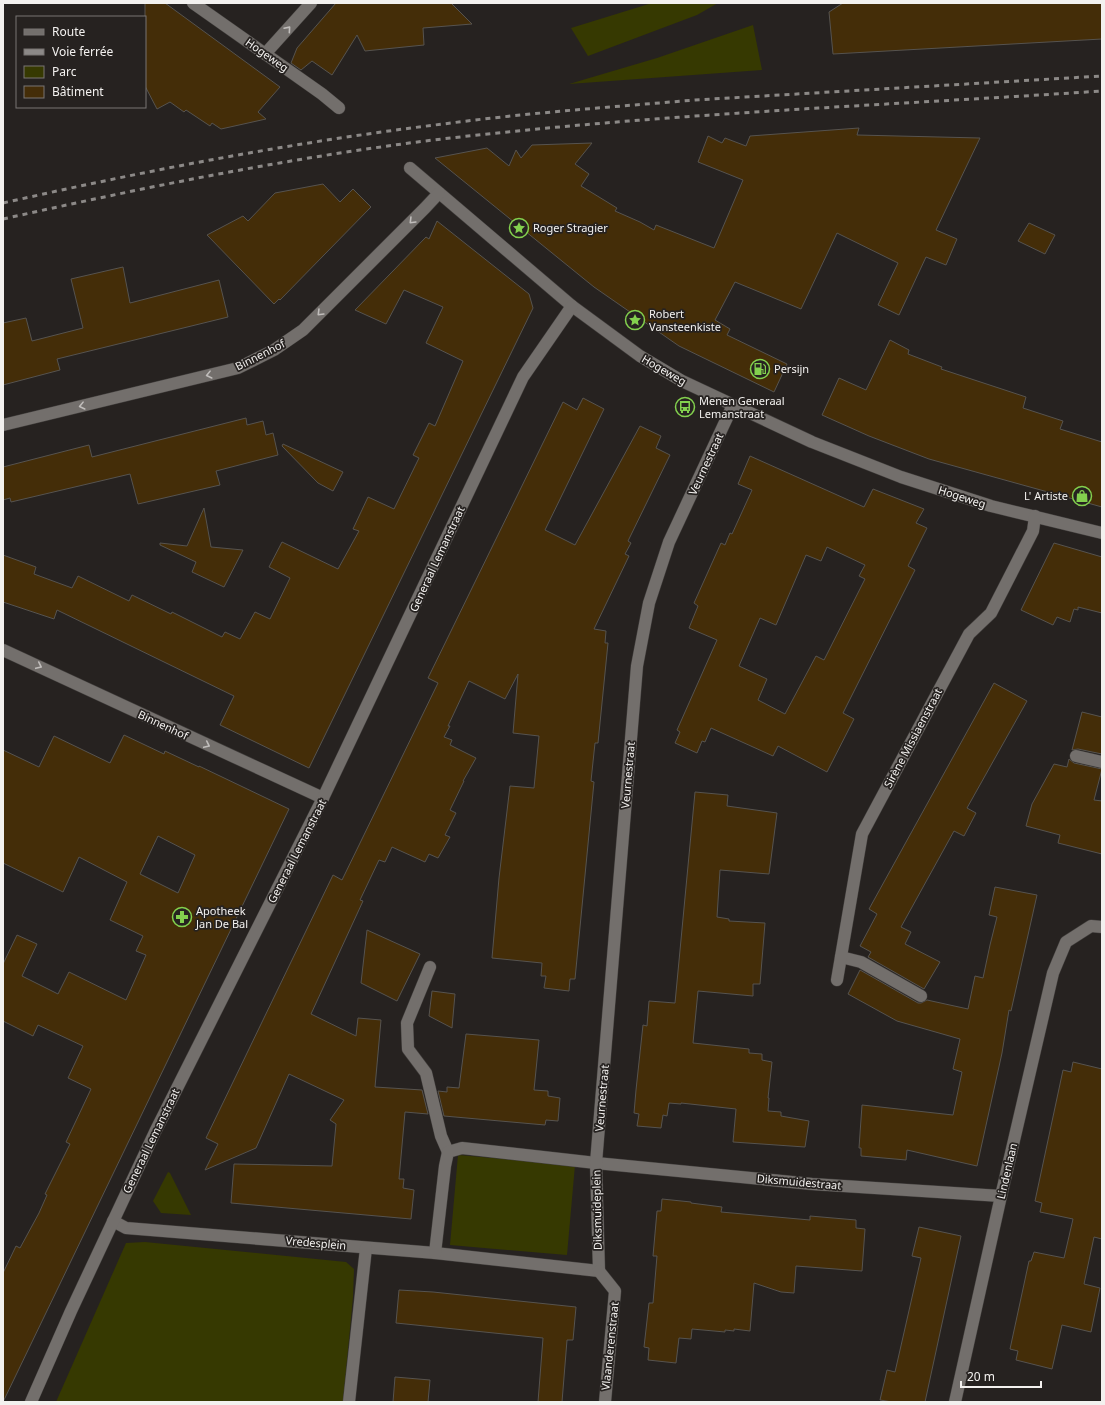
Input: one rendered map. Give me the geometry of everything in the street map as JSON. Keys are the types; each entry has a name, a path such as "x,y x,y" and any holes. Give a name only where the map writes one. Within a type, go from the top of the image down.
{"street":[{"name":"Hogeweg","path":"193,3 322,94 339,108"},
{"path":"266,54 311,3"},
{"name":"Hogeweg","path":"410,168 572,306 640,356 682,381 812,442 901,477 991,506 1102,532"},
{"name":"Binnenhof","path":"3,425 238,368 274,350 303,330 439,193"},
{"name":"Generaal Lemanstraat","path":"32,1402 112,1221 155,1132 323,798 524,377 572,306"},
{"name":"Veurnestraat","path":"596,1163 637,666 649,603 669,542 733,405"},
{"name":"Sirène Missiaenstraat","path":"837,980 862,834 969,634 991,613 1033,531 1035,516"},
{"name":"Binnenhof","path":"3,650 323,798"},
{"path":"1076,756 1102,762"},
{"name":"Lindenlaan","path":"955,1402 1053,973 1066,942 1091,926 1102,927"},
{"path":"841,957 861,962 921,996"},
{"path":"430,967 407,1023 408,1049 426,1074 441,1136 448,1152 435,1253"},
{"name":"Diksmuideplein","path":"448,1152 462,1148 596,1163 599,1271"},
{"name":"Diksmuidestraat","path":"596,1163 822,1184 1001,1196"},
{"name":"Vredesplein","path":"112,1221 126,1228 366,1248"},
{"path":"349,1402 366,1248 435,1253 599,1271"},
{"name":"Vlaanderenstraat","path":"599,1271 615,1291 605,1402"}],"green space":[{"path":"652,3 718,3 697,15 588,56 571,28"},
{"path":"753,25 762,70 569,84 657,58"},
{"path":"458,1155 575,1165 567,1255 450,1245"},
{"path":"168,1172 170,1173 191,1215 161,1213 153,1201"},
{"path":"145,1242 346,1262 354,1269 353,1297 343,1402 56,1402 126,1243"}],"building":[{"path":"145,3 165,3 280,87 258,112 266,119 221,129 212,123 210,126 186,110 184,112 170,102 157,109 146,88"},
{"path":"336,3 451,3 472,24 423,28 424,45 365,51 357,35 332,75 312,61 301,70 291,63 297,48"},
{"path":"843,3 1102,3 1102,39 833,54 829,12"},
{"path":"859,128 857,135 980,138 936,230 957,239 946,265 926,257 899,315 878,305 898,263 837,233 801,309 735,282 715,320 730,329 727,335 787,364 774,392 679,346 594,287 435,158 487,148 509,166 516,150 521,158 532,145 592,143 575,164 589,174 581,186 617,208 615,211 654,230 656,225 714,248 743,180 698,162 708,136 722,143 725,138 746,146 750,136"},
{"path":"323,184 340,202 353,189 371,207 280,300 279,299 274,304 207,235 243,216 248,221 275,193"},
{"path":"437,221 529,294 533,308 309,768 220,725 234,696 57,610 54,619 3,602 3,555 36,567 34,574 72,588 78,576 129,601 132,595 171,614 172,612 222,637 225,632 240,639 255,612 270,619 290,578 269,567 282,542 338,569 359,531 353,529 368,497 394,509 419,458 413,455 429,423 435,426 463,361 426,343 443,307 404,290 386,324 355,310 426,237 429,239"},
{"path":"1029,223 1055,235 1045,254 1018,241"},
{"path":"123,267 130,303 219,280 228,317 57,359 60,370 3,385 3,323 26,318 32,341 83,328 71,279"},
{"path":"890,340 909,350 908,354 942,367 941,369 1026,397 1023,408 1063,421 1060,429 1102,442 1102,507 929,459 869,436 822,415 839,378 866,390"},
{"path":"583,398 604,409 545,530 575,545 640,426 661,436 656,448 670,455 628,541 631,543 625,554 629,556 594,629 606,631 605,643 608,643 598,743 595,743 591,781 594,782 575,979 570,979 569,991 544,988 546,976 541,976 542,963 492,958 499,878 510,786 534,788 539,736 513,733 518,674 505,699 469,681 444,737 452,740 450,745 476,758 463,781 450,810 456,813 445,835 450,837 438,858 429,854 425,862 392,847 385,862 379,860 360,900 363,901 311,1014 356,1036 358,1018 381,1020 375,1087 422,1090 428,1114 405,1112 399,1179 404,1179 403,1188 414,1190 411,1219 231,1203 234,1164 332,1166 336,1124 330,1120 344,1100 289,1074 256,1148 205,1170 218,1144 206,1138 333,875 342,880 438,683 428,678 563,402 577,410"},
{"path":"246,418 247,425 263,421 266,435 273,433 278,455 216,471 220,485 138,504 130,474 11,502 10,498 3,500 3,467 89,445 92,457"},
{"path":"283,444 343,472 333,491 318,483 282,446"},
{"path":"750,456 864,507 873,489 924,509 916,523 927,528 908,566 915,570 843,713 854,719 827,772 778,746 773,756 711,728 705,742 702,741 697,753 675,743 680,732 677,730 717,640 689,628 698,606 694,603 721,543 725,545 730,533 732,534 752,490 738,484","holes":["827,547 865,565 859,576 865,579 824,660 816,656 785,714 758,700 767,679 739,666 760,618 776,625 806,555 821,561"]},
{"path":"204,508 211,547 243,550 224,587 192,572 196,562 160,545 160,543 187,546"},
{"path":"1054,543 1102,557 1102,613 1078,607 1078,610 1074,609 1070,622 1057,617 1053,625 1021,610"},
{"path":"994,683 1027,701 967,808 976,813 964,836 954,831 901,927 911,932 905,944 940,962 924,989 868,957 871,952 860,946 877,914 869,909"},
{"path":"1082,712 1102,717 1102,754 1078,749 1072,750"},
{"path":"124,735 164,754 165,751 199,766 289,809 3,1402 3,1273 16,1246 20,1248 39,1213 47,1195 45,1194 70,1144 66,1142 91,1089 68,1078 83,1046 38,1025 33,1036 3,1021 3,964 17,935 37,944 22,976 58,994 69,972 126,1000 146,955 136,951 143,936 110,920 127,882 79,857 63,892 3,863 3,750 39,767 54,736 110,763","holes":["158,836 195,855 178,893 140,874"]},
{"path":"1069,759 1074,763 1102,769 1094,800 1102,801 1102,854 1058,843 1060,835 1026,826 1032,804 1054,764 1067,767"},
{"path":"695,792 728,795 727,806 777,813 769,874 720,870 717,917 729,919 729,921 765,923 760,984 753,984 753,996 698,991 693,1043 749,1049 749,1053 762,1054 762,1060 772,1062 768,1111 781,1112 781,1116 809,1121 805,1147 733,1142 736,1109 669,1103 667,1116 663,1115 661,1128 637,1126 639,1114 634,1113 636,1090 643,1025 647,1026 649,1001 675,1003"},
{"path":"995,887 1037,895 1011,1011 1009,1010 1002,1053 977,1166 907,1150 906,1160 861,1156 861,1148 859,1148 862,1105 953,1115 962,1072 953,1069 960,1039 897,1021 848,994 860,970 918,1003 927,1000 968,1009 975,976 983,978 997,917 989,915"},
{"path":"367,930 420,954 397,1001 361,983"},
{"path":"432,991 455,994 452,1028 429,1016"},
{"path":"466,1034 539,1040 534,1090 548,1091 548,1096 560,1098 558,1121 546,1120 545,1125 444,1116 438,1091 447,1092 447,1087 459,1088"},
{"path":"1073,1062 1102,1069 1102,1239 1094,1237 1084,1284 1100,1288 1091,1332 1062,1325 1052,1369 1016,1360 1018,1351 1010,1349 1029,1261 1031,1261 1034,1252 1064,1258 1073,1219 1040,1212 1042,1203 1035,1201 1063,1070 1071,1072"},
{"path":"662,1199 722,1207 721,1212 810,1220 810,1216 856,1220 856,1228 865,1229 862,1271 796,1266 794,1293 781,1292 754,1283 750,1331 734,1329 734,1331 725,1330 725,1332 692,1329 691,1339 679,1338 676,1363 648,1360 649,1348 644,1347 649,1303 653,1303 657,1256 653,1256 657,1211 661,1211"},
{"path":"919,1227 961,1236 925,1402 892,1402 880,1400 887,1370 895,1372 921,1258 912,1256"},
{"path":"399,1290 433,1292 576,1307 573,1340 567,1340 562,1402 538,1402 543,1338 396,1323"},
{"path":"395,1377 430,1380 428,1402 393,1402"}],"railway":[{"path":"3,203 112,179 277,148 387,131 474,120 569,110 695,100 1102,76"},
{"path":"3,219 108,196 266,165 425,141 678,117 1102,91"}],"place":[{"name":"Roger Stragier","path":"519,228"},
{"name":"Robert Vansteenkiste","path":"635,320"},
{"name":"Persijn","path":"760,369"},
{"name":"Menen Generaal Lemanstraat","path":"685,407"},
{"name":"L' Artiste","path":"1082,496"},
{"name":"Apotheek Jan De Bal","path":"182,917"}]}
